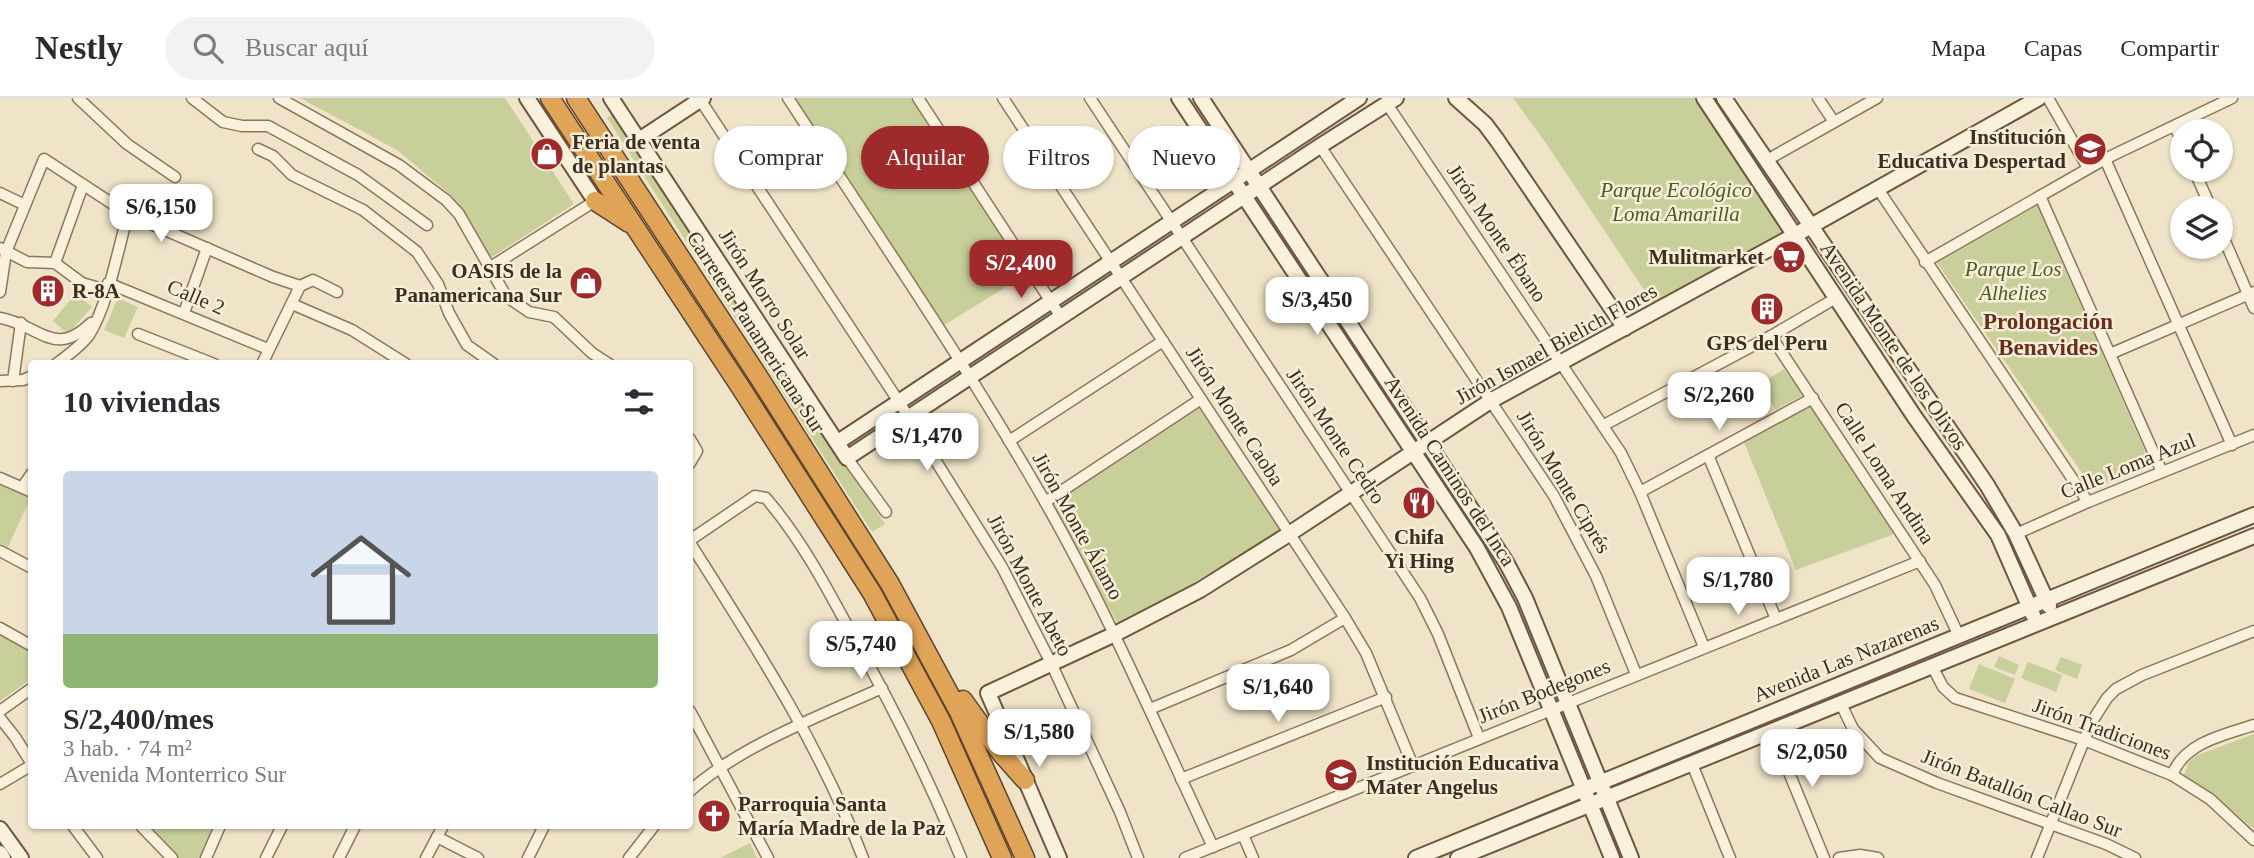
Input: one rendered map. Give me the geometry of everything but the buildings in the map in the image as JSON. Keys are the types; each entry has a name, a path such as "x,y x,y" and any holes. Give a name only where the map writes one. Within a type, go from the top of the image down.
{"highway":[{"name":"Carretera Panamericana Sur","path":"550,98 872,593 941,721 1002,858"},
{"name":"Carretera Panamericana Sur","path":"576,98 890,583 984,763 1025,858"},
{"path":"595,201 635,227"},
{"path":"932,659 1001,753 1025,780"}],"street":[{"path":"78,98 127,145 175,177"},
{"path":"192,98 223,122 268,127 358,175 427,225"},
{"path":"279,98 399,165 446,200 459,214 506,296 529,312 554,317 603,360"},
{"path":"489,268 595,201 527,98"},
{"name":"Jirón Morro Solar","path":"611,98 886,512"},
{"name":"Jirón Monte Álamo","path":"788,98 970,377 1045,502 1115,634 1213,847"},
{"path":"919,98 1061,317"},
{"name":"Jirón Monte Caoba","path":"1003,98 1345,618 1366,653 1413,766"},
{"name":"Jirón Monte Cedro","path":"1090,98 1420,598 1438,634 1479,738"},
{"name":"Avenida Caminos del Inca","path":"1179,98 1198,126"},
{"name":"Avenida Caminos del Inca","path":"1201,98 1506,562 1525,598 1631,858"},
{"path":"1240,176 1359,98"},
{"path":"1456,98 1473,111 1497,140 1625,328"},
{"name":"Avenida Monte de los Olivos","path":"1704,98 1914,416 1997,535 2036,624"},
{"name":"Avenida Monte de los Olivos","path":"1724,98 1987,485 2016,534 2053,617"},
{"path":"1818,98 1834,122"},
{"path":"1767,160 1877,98"},
{"name":"Jirón Ismael Bielich Flores","path":"1025,780 988,693 1115,634 1200,590 1492,400 1795,236 2039,98"},
{"path":"2048,98 2088,168"},
{"path":"2189,119 2232,98"},
{"path":"639,140 701,99"},
{"name":"Jirón Monte Abeto","path":"701,99 909,417 1002,567 1051,663 1120,812 1138,858"},
{"path":"848,458 1391,101"},
{"name":"Jirón Monte Ébano","path":"1391,101 1621,453 1640,492 1704,647"},
{"path":"1925,262 2088,168 2170,128"},
{"name":"Jirón Monte Ciprés","path":"1320,146 1554,496 1576,533 1596,576 1636,674"},
{"path":"258,149 273,156 292,175 363,210 417,252 438,284 449,313 467,345 488,360"},
{"path":"0,292 3,250 44,159 128,214 300,286"},
{"path":"2105,159 2232,444"},
{"path":"3,250 27,262 55,263 83,185"},
{"path":"838,442 1220,189"},
{"name":"Avenida Caminos del Inca","path":"1240,189 1494,576 1612,858"},
{"path":"1878,189 2088,502"},
{"path":"0,193 25,205"},
{"path":"2040,196 2162,472"},
{"path":"60,360 77,348 97,318 128,214"},
{"path":"184,313 207,247"},
{"path":"2233,256 2251,293 2254,308"},
{"name":"Calle 2","path":"55,263 82,283 107,287 184,313 268,349"},
{"path":"264,360 300,286 313,280 337,292"},
{"path":"2110,354 2251,293"},
{"path":"1604,425 1771,336 1836,298"},
{"path":"292,304 352,330 400,360"},
{"path":"0,318 21,323 52,339 64,341 76,337 97,318"},
{"path":"13,381 21,323"},
{"path":"138,334 204,360"},
{"name":"Calle Loma Andina","path":"1771,336 1920,561 1959,636"},
{"path":"1009,441 1163,341"},
{"path":"0,381 28,377"},
{"path":"1640,492 1813,398"},
{"path":"1045,502 1201,399"},
{"name":"Calle Loma Azul","path":"2016,534 2088,502 2254,436"},
{"path":"1708,455 1776,618"},
{"path":"0,478 27,489"},
{"path":"693,539 748,500 759,496 766,498 814,568 882,688 961,858"},
{"name":"Avenida Las Nazarenas","path":"1416,858 2254,515"},
{"name":"Avenida Las Nazarenas","path":"1458,858 2254,536"},
{"path":"693,546 802,724 824,766 863,858"},
{"path":"0,551 28,566"},
{"name":"Jirón Bodegones","path":"1185,858 1920,561"},
{"path":"1150,709 1291,650 1345,618"},
{"path":"0,628 28,644"},
{"path":"2037,858 2084,740 2099,709 2116,689 2128,681 2254,631"},
{"name":"Jirón Tradiciones","path":"1932,666 1943,687 1955,698 2084,740 2172,775 2210,799 2254,841"},
{"path":"693,789 721,766 802,724 882,688"},
{"path":"0,712 28,691"},
{"path":"1181,779 1386,697"},
{"name":"Jirón Batallón Callao Sur","path":"1841,704 1853,729 1880,758 1937,783 2106,844 2135,858"},
{"path":"693,715 768,858"},
{"path":"0,718 28,758"},
{"path":"2172,775 2183,757 2193,748 2254,725"},
{"path":"1772,731 1824,858"},
{"path":"1692,764 1730,858"},
{"path":"0,784 28,766"},
{"path":"1025,780 1059,858"},
{"path":"0,829 21,858"},
{"path":"75,829 97,858"},
{"path":"144,829 172,858"},
{"path":"206,858 219,829"},
{"path":"265,858 280,829"},
{"path":"339,858 354,829"},
{"path":"426,858 441,829"},
{"path":"528,858 542,829"},
{"path":"629,858 652,829"},
{"path":"1243,835 1253,858"},
{"path":"437,837 478,858"},
{"path":"0,853 3,858"},
{"path":"1839,858 1860,855 1878,858"}],"green space":[{"path":"300,98 505,98 574,204 492,257 487,256 453,197 397,150"},
{"path":"793,98 911,98 929,126 861,126 861,189 971,189 1027,274 941,327 847,182 847,126 811,126"},
{"name":"Parque Ecológico Loma Amarilla","path":"1513,98 1696,98 1789,235 1657,309"},
{"path":"614,113 885,524 872,532 607,118"},
{"name":"Parque Los Alhelies","path":"2037,205 2151,465 2093,489 1937,263"},
{"path":"76,293 92,307 68,334 53,321"},
{"path":"118,298 138,307 124,338 104,330"},
{"path":"1784,369 1803,395 1775,410 1761,383"},
{"path":"1812,403 1897,533 1796,570 1743,440"},
{"path":"1199,408 1282,531 1119,626 1051,503"},
{"path":"0,483 28,496 28,504 8,547 0,543"},
{"path":"0,635 28,650 28,681 0,701"},
{"path":"1999,656 2019,665 2015,675 1994,667"},
{"path":"2061,657 2082,665 2077,679 2055,670"},
{"path":"2028,662 2062,675 2056,692 2021,678"},
{"path":"1979,664 2015,679 2005,703 1969,689"},
{"path":"2254,734 2254,829 2218,799 2183,777 2189,762 2195,756"},
{"path":"1572,799 1572,805 1442,858 1426,858"},
{"path":"149,829 215,829 201,858 177,858"},
{"path":"750,843 757,858 720,858"}],"place":[{"name":"Institución Educativa Despertad","path":"2090,149"},
{"name":"Feria de venta de plantas","path":"547,154"},
{"name":"Mulitmarket","path":"1789,257"},
{"name":"OASIS de la Panamericana Sur","path":"586,283"},
{"name":"R-8A","path":"48,291"},
{"name":"GPS del Peru","path":"1767,309"},
{"name":"Chifa Yi Hing","path":"1419,503"},
{"name":"Institución Educativa Mater Angelus","path":"1341,775"},
{"name":"Parroquia Santa María Madre de la Paz","path":"714,816"}],"district":[{"name":"Prolongación Benavides","path":"2048,334"}]}
